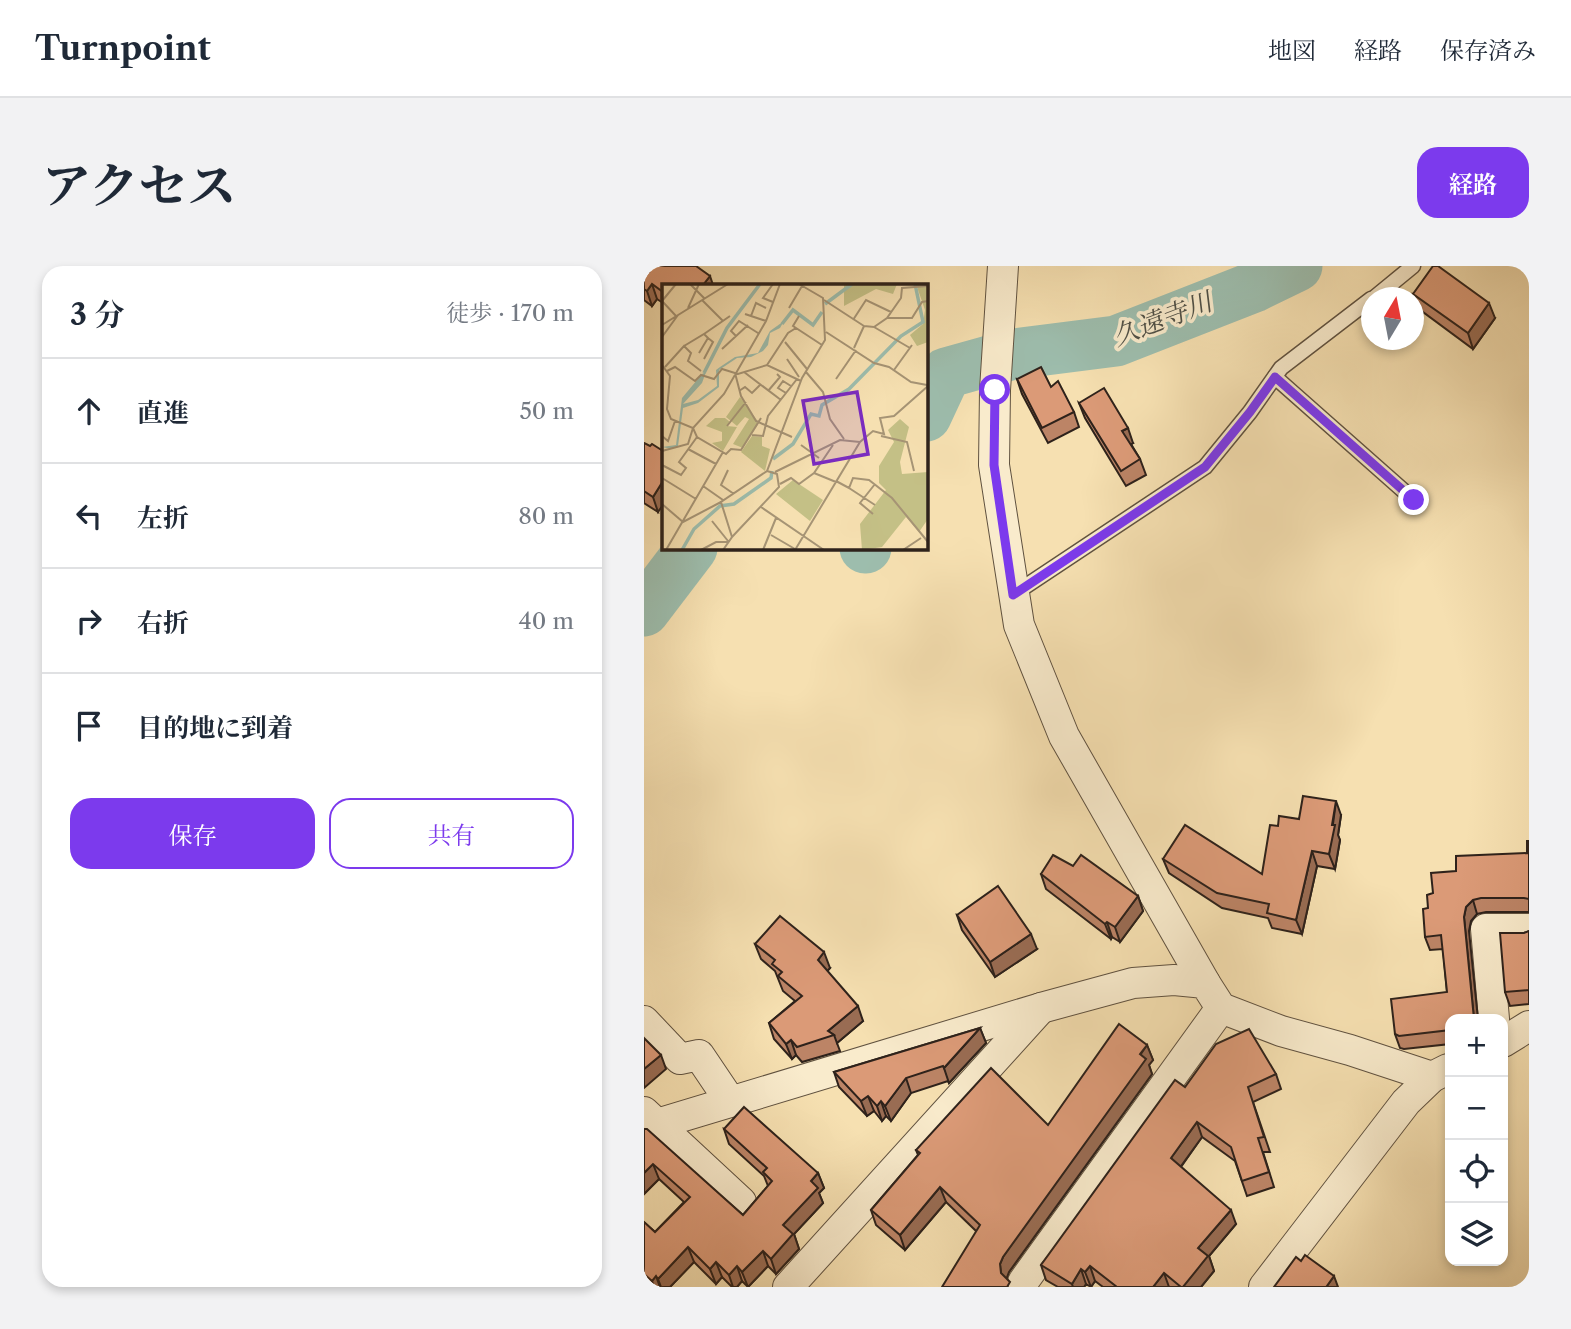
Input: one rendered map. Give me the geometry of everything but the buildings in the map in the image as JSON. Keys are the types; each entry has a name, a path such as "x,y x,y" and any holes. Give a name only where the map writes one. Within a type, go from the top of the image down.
{"street":[{"path":"1003,266 995,390 994,465 1019,625 1064,736 1220,1008 1281,1031 1441,1072"},
{"path":"1494,1014 1486,929 1529,929"},
{"path":"648,1121 730,1101 1133,983 1174,980 1205,982"},
{"path":"788,1287 1041,1008"},
{"path":"1023,1283 1220,1008"},
{"path":"644,1021 680,1059 699,1055 730,1101"},
{"path":"1508,1039 1529,1026"},
{"path":"1264,1287 1406,1102 1441,1072"},
{"path":"648,1121 741,1202"}],"lane":[{"path":"1387,287 1413,266"},
{"path":"1013,595 1205,467 1250,412 1281,368 1361,307"},
{"path":"1275,377 1414,500"}],"waterway":[{"name":"久遠寺川","path":"928,412 946,373 1014,354 1116,341 1254,287 1297,266"},
{"name":"久遠寺川","path":"644,611 690,550"}],"route":[{"path":"995,390 994,465 1013,595 1205,467 1275,377 1414,500"}]}
